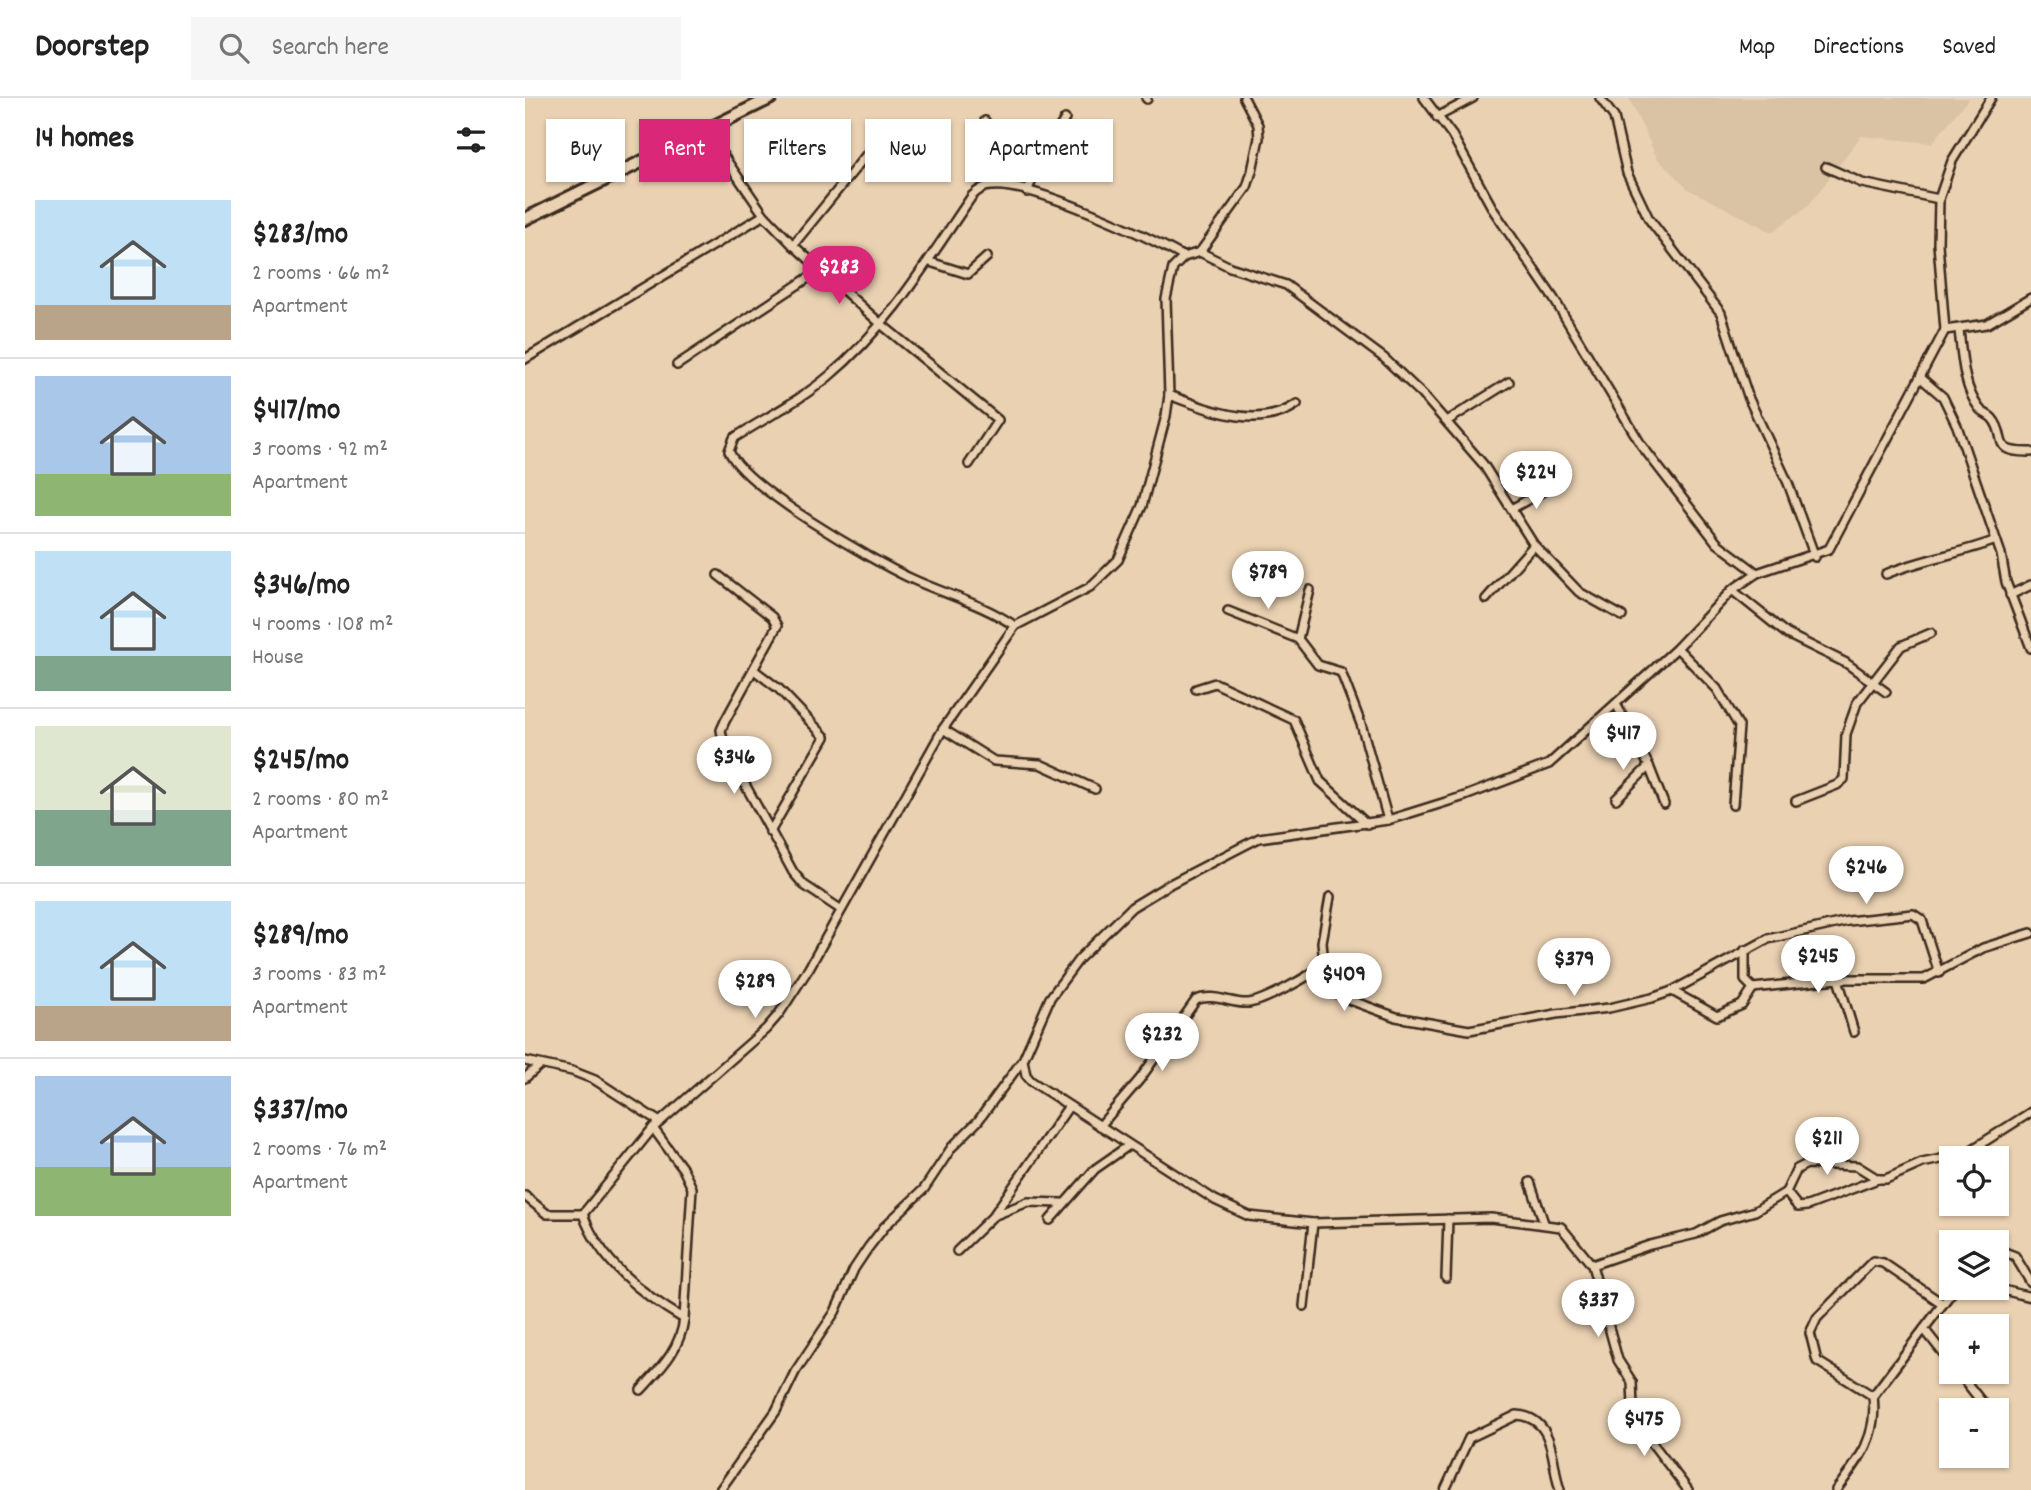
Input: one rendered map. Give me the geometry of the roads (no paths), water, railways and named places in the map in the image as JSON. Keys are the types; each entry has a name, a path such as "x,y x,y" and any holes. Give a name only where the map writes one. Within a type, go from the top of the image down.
{"street":[{"path":"726,119 771,98"},
{"path":"583,1214 653,1128 773,1022 809,968 943,729 1015,626 1090,587 1118,560 1142,506 1154,470 1169,395 1166,299 1173,268 1184,257 1200,252 1247,187 1252,170 1259,138 1258,125 1244,98"},
{"path":"1425,98 1453,135 1494,211 1554,299 1642,446 1717,544 1757,573"},
{"path":"1437,117 1473,98"},
{"path":"1600,98 1614,117 1627,173 1649,219 1721,313 1749,399 1788,483 1815,557"},
{"path":"720,1490 776,1411 795,1372 835,1312 855,1269 869,1248 885,1226 923,1189 952,1147 978,1121 1023,1060 1062,979 1132,907 1187,874 1259,838 1388,820 1540,769 1555,759 1677,648 1733,590 1757,573 1815,557 1829,550 1945,330 1938,244 1939,199 1952,161 1991,98"},
{"path":"793,245 865,156"},
{"path":"525,219 639,162"},
{"path":"730,165 764,215 793,245 881,324 998,420 969,464"},
{"path":"1826,167 1863,183 1939,199"},
{"path":"1004,186 1005,182"},
{"path":"1027,192 1031,182"},
{"path":"1015,626 990,610 885,565 777,500 734,464 729,451 734,438 827,378 881,324 930,262 972,196 990,186 1004,186 1078,207 1184,257"},
{"path":"525,359 764,215"},
{"path":"1200,252 1230,267 1286,285 1339,328 1384,358 1447,421 1483,464 1534,545 1579,592 1622,616"},
{"path":"930,262 968,274 987,257"},
{"path":"677,365 820,270"},
{"path":"1945,330 1987,324 2031,298"},
{"path":"1959,330 1964,368 1977,406 1993,419 2000,441 2006,448 2016,452 2031,452"},
{"path":"1921,377 1943,397 1952,414 1996,540 2010,595 2031,648"},
{"path":"1447,421 1509,382"},
{"path":"1169,395 1248,417 1277,416 1297,404"},
{"path":"1513,509 1545,490"},
{"path":"1887,574 1914,563 1951,556 1996,540"},
{"path":"1486,599 1534,545"},
{"path":"717,575 772,617 776,623 774,635 725,721 722,739 770,832 798,879 840,909"},
{"path":"2010,595 2031,584"},
{"path":"1298,639 1310,590"},
{"path":"1733,590 1787,634 1829,653 1886,692"},
{"path":"1228,611 1298,639 1313,661 1343,675 1388,820"},
{"path":"1795,801 1837,785 1844,779 1844,747 1851,715 1872,680 1901,646 1931,634"},
{"path":"1677,648 1717,689 1739,726 1733,805"},
{"path":"754,670 779,690 825,737 770,832"},
{"path":"1196,689 1215,683 1294,720 1320,782 1367,824"},
{"path":"1616,704 1649,766 1664,804"},
{"path":"943,729 994,761 1040,764 1095,789"},
{"path":"1616,799 1649,766"},
{"path":"1100,1126 1140,1079 1196,1000 1211,998 1253,1003 1316,973 1324,963 1322,942 1330,897"},
{"path":"1316,973 1334,992 1350,1000 1396,1017 1469,1030 1556,1014 1609,1008 1672,991 1745,950 1793,932 1848,921 1916,914 1922,920 1939,973"},
{"path":"1753,988 1837,979 1924,979 1983,948 2031,933"},
{"path":"1745,950 1745,979 1753,988"},
{"path":"1837,979 1854,1032"},
{"path":"1672,991 1717,1016 1742,1005 1753,988"},
{"path":"1023,1060 1026,1075 1031,1081 1128,1146 1239,1213 1266,1219 1313,1223 1448,1219 1544,1223 1565,1229 1591,1265 1618,1360 1632,1382 1633,1407 1639,1426 1688,1490"},
{"path":"525,1061 572,1071 595,1080 660,1122"},
{"path":"525,1078 540,1065"},
{"path":"957,1251 993,1216 1069,1106"},
{"path":"1591,1265 1650,1245 1696,1234 1720,1221 1755,1211 1786,1192 1797,1169 1817,1162 1857,1166 1878,1179 1886,1180 1922,1163 1965,1154 2031,1112"},
{"path":"641,1390 672,1355 678,1344 684,1319 692,1188 683,1169 653,1128"},
{"path":"1050,1220 1062,1203 1073,1197 1102,1162 1128,1146"},
{"path":"1786,1192 1792,1202 1802,1208 1878,1179"},
{"path":"1530,1182 1544,1223"},
{"path":"525,1196 547,1214 583,1214"},
{"path":"993,1216 1028,1202 1062,1203"},
{"path":"583,1214 596,1241 621,1273 658,1304 684,1319"},
{"path":"1446,1278 1448,1219"},
{"path":"1304,1306 1313,1223"},
{"path":"2009,1254 2015,1256 2031,1283"},
{"path":"1873,1396 1817,1361 1810,1333 1817,1318 1873,1261 1883,1263 1943,1304"},
{"path":"2009,1292 2031,1297"},
{"path":"1836,1490 1869,1443 1875,1419 1873,1396 1946,1300"},
{"path":"1923,1329 1939,1348"},
{"path":"1967,1384 1979,1398"},
{"path":"1445,1490 1469,1438 1517,1415 1531,1419 1545,1435 1555,1456 1560,1490"}]}
